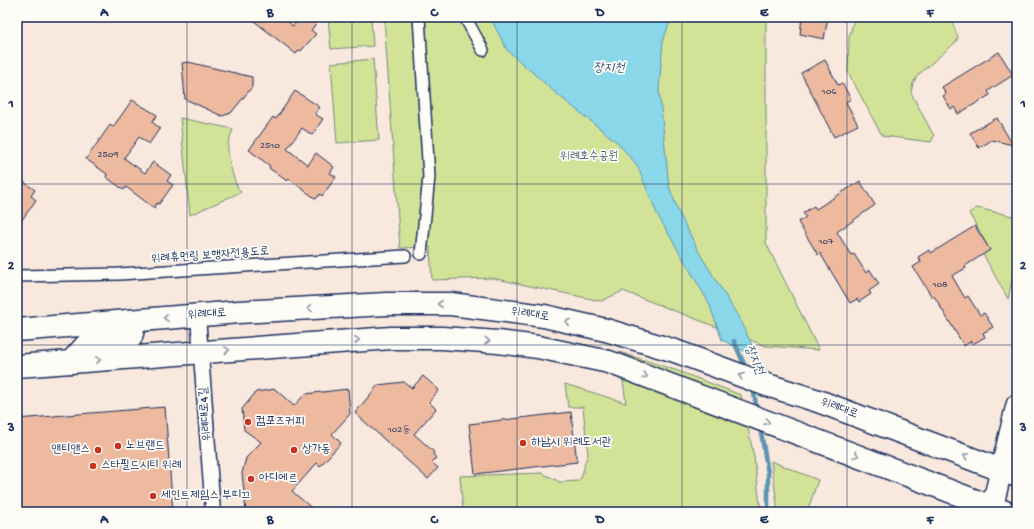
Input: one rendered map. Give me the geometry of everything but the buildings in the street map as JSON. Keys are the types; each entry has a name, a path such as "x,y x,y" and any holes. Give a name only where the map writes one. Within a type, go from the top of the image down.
{"main road":[{"name":"위례대로","path":"17,330 198,316 386,304 451,304 544,316 606,330 675,351 764,384 818,401 1010,473"},
{"path":"70,362 87,344 131,337 133,329 128,321"},
{"path":"17,366 391,338 442,338 538,347 609,362 998,510 1010,473 1017,405"}],"street":[{"path":"419,17 429,177 421,254"},
{"path":"465,17 483,50"},
{"name":"위례휴먼링 보행자전용도로","path":"17,276 119,274 405,256"},
{"name":"위례대로4길","path":"198,316 213,512"}],"green space":[{"path":"328,17 371,17 373,46 331,49"},
{"name":"위례호수공원","path":"384,17 766,17 766,243 819,350 766,346 623,291 601,301 492,278 432,280 430,247 400,248"},
{"path":"855,17 950,17 958,37 956,42 918,75 913,83 911,93 934,136 931,142 883,136 879,130 848,72 849,37"},
{"path":"373,59 379,140 337,143 331,63"},
{"path":"180,118 233,129 228,145 229,156 236,184 241,192 190,215"},
{"path":"977,208 1017,217 1017,255 1008,299 983,254 990,250 969,213"},
{"path":"619,352 678,371 741,395 754,457 761,512 463,512 460,476 542,473 560,482 579,481 588,455 583,407 568,407 565,384 626,403"},
{"path":"771,461 818,480 807,512 778,512"}],"water":[{"name":"장지천","path":"490,17 672,17 663,40 659,89 669,186 678,211 700,254 742,323 758,358 722,340 709,303 657,214 637,165 617,142 558,95 507,50"}],"waterway":[{"name":"장지천","path":"734,341 746,369"},
{"name":"장지천","path":"753,387 757,411"},
{"name":"장지천","path":"760,426 768,473 768,512"}],"place":[{"name":"컴포즈커피","path":"248,422"},
{"name":"하남시 위례도서관","path":"523,443"},
{"name":"노브랜드","path":"118,446"},
{"name":"앤티앤스","path":"98,450"},
{"name":"상가동","path":"294,450"},
{"name":"스타필드시티 위례","path":"93,466"},
{"name":"아디에르","path":"251,479"},
{"name":"세인트제임스 부띠끄","path":"153,496"}]}
